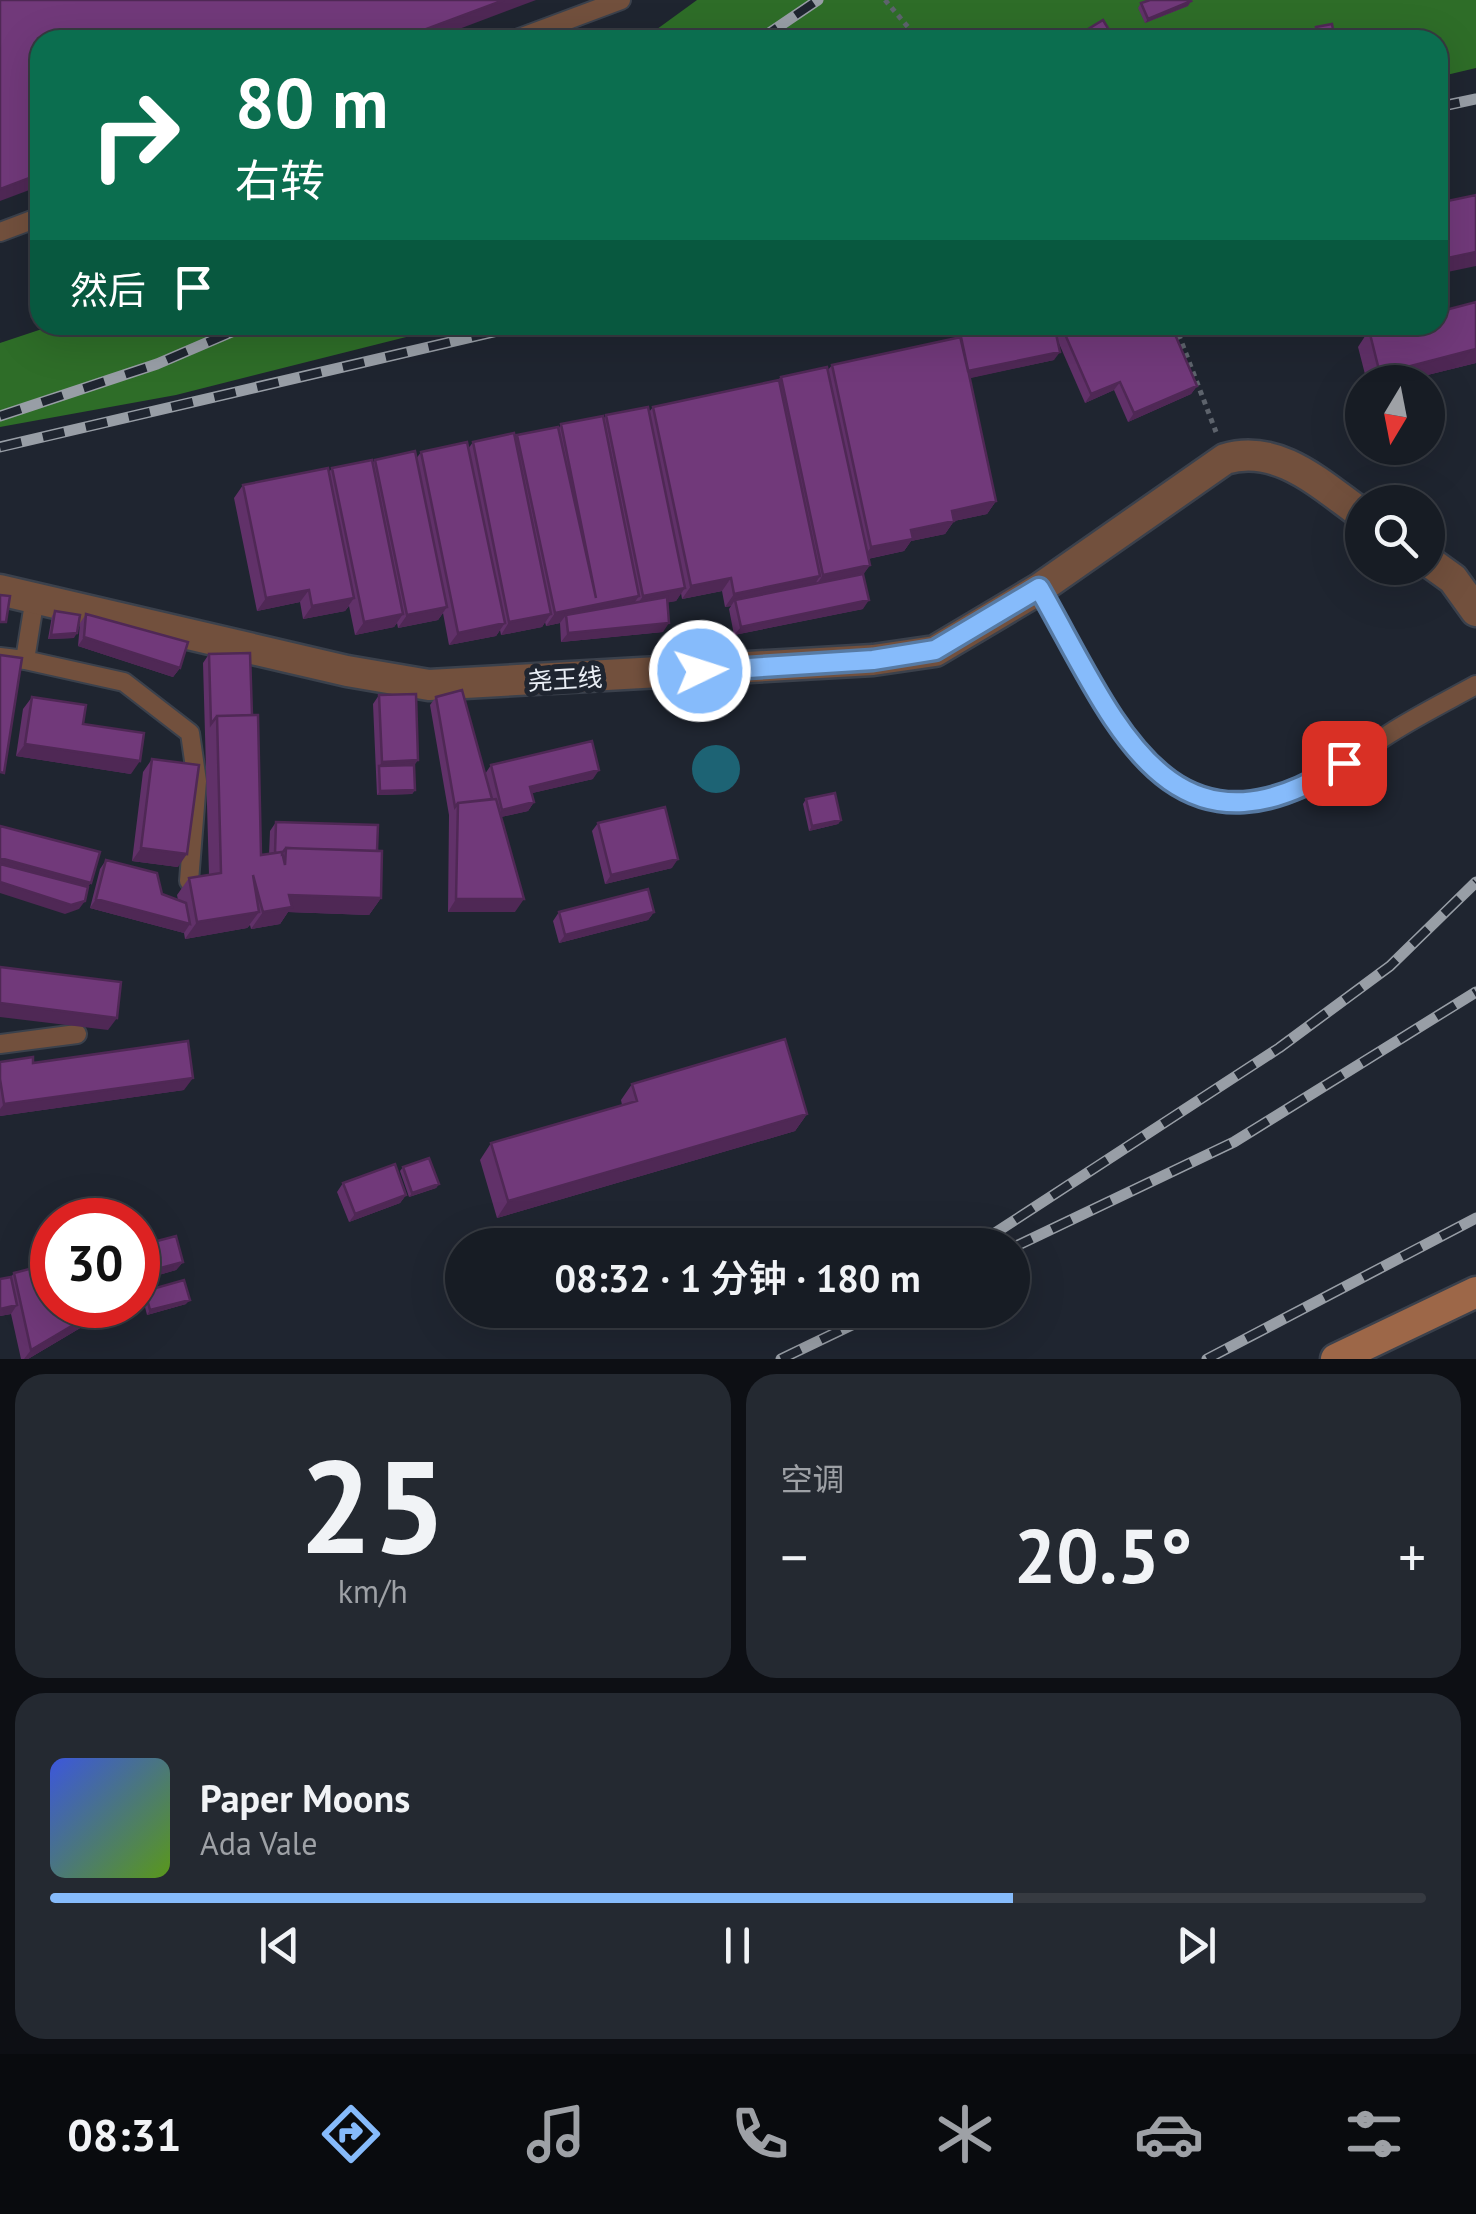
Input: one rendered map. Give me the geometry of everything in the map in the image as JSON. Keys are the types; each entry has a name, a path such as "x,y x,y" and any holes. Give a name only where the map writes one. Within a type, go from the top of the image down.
{"street":[{"path":"1225,458 1248,452 1290,463 1345,502"},
{"name":"尧王线","path":"0,590 347,671 430,686 873,660 935,650 1039,588 1225,458"},
{"path":"1445,574 1476,611"},
{"path":"1336,1359 1476,1292"}],"lane":[{"path":"541,30 622,0"},
{"path":"0,232 30,220"},
{"path":"1039,588 1121,730 1152,771 1204,798 1246,805 1312,784 1409,721 1476,686"},
{"path":"25,660 35,597"},
{"path":"0,656 124,682 190,733 197,781 189,881"},
{"path":"0,1044 77,1034"}],"path":[{"path":"885,0 911,30"},
{"path":"1179,335 1225,458"}],"green space":[{"path":"697,0 1476,0 1476,68 1448,75 1448,30 656,30"},
{"path":"30,333 414,335 176,395 0,427 0,343"}],"water":[{"path":"716,745 733,752 740,769 733,786 716,793 699,786 692,769 699,752"}],"building":[{"path":"0,0 504,0 424,30 30,30 30,178 0,189"},
{"path":"1191,1 1148,19 1141,3"},
{"path":"1103,20 1109,30 1087,30"},
{"path":"1332,24 1333,30 1317,30 1316,27"},
{"path":"1476,195 1476,252 1448,258 1448,201"},
{"path":"1476,302 1476,349 1415,365 1378,365 1370,335 1448,335 1448,309"},
{"path":"1056,335 1060,352 968,371 960,336"},
{"path":"1065,335 1175,335 1197,386 1134,413 1120,382 1091,394"},
{"path":"961,337 996,501 952,511 954,521 911,530 913,539 871,547 832,365"},
{"path":"827,367 870,565 823,575 781,377"},
{"path":"779,380 820,576 734,594 731,578 691,586 653,407"},
{"path":"648,407 685,588 643,596 606,415"},
{"path":"603,416 639,596 555,613 517,435 558,427 596,598 561,424"},
{"path":"514,433 551,614 509,622 473,442"},
{"path":"467,442 505,623 458,633 421,452"},
{"path":"415,451 447,607 407,615 375,460"},
{"path":"372,460 403,614 364,622 332,468"},
{"path":"328,468 354,598 312,606 309,590 266,598 243,485"},
{"path":"863,574 869,600 741,627 735,600"},
{"path":"0,595 10,596 6,622 0,622"},
{"path":"667,597 669,623 568,633 566,615"},
{"path":"55,611 80,615 77,633 51,635"},
{"path":"86,614 188,642 180,668 84,637"},
{"path":"250,653 252,715 217,716 211,724 209,654"},
{"path":"0,655 22,658 4,773 0,772"},
{"path":"462,690 492,799 458,803 455,807 436,697"},
{"path":"416,694 418,760 382,762 379,695"},
{"path":"32,697 86,705 83,724 144,733 140,761 25,744"},
{"path":"258,715 261,855 282,852 285,865 286,848 382,851 381,898 289,895 292,907 263,912 253,875 259,912 197,922 189,878 221,873 217,716"},
{"path":"592,741 599,770 530,787 534,802 502,810 491,765"},
{"path":"152,759 199,765 187,854 141,848"},
{"path":"414,765 415,790 380,791 379,766"},
{"path":"835,793 841,820 812,826 806,799"},
{"path":"496,799 524,899 456,899 458,803"},
{"path":"665,807 678,859 611,875 598,823"},
{"path":"276,822 378,825 377,851 286,848 275,853"},
{"path":"0,826 100,852 91,883 0,858"},
{"path":"106,860 157,873 162,894 186,903 190,924 96,899"},
{"path":"0,864 88,887 85,901 71,905 0,882"},
{"path":"648,889 654,912 565,935 559,912"},
{"path":"0,967 121,982 117,1018 0,1003"},
{"path":"785,1039 807,1114 508,1201 491,1143 637,1101 632,1084"},
{"path":"188,1041 193,1078 4,1104 0,1062 33,1057 33,1063"},
{"path":"429,1158 439,1184 412,1193 403,1167"},
{"path":"395,1164 406,1195 355,1214 343,1183"},
{"path":"176,1236 183,1262 160,1268 160,1240"},
{"path":"30,1269 30,1328 68,1328 31,1350 14,1273"},
{"path":"11,1277 17,1305 0,1309 0,1279"},
{"path":"184,1280 190,1300 160,1308 160,1287"}],"railway":[{"path":"774,30 818,0"},
{"path":"1448,105 1476,99"},
{"path":"0,416 157,364 225,335"},
{"path":"0,447 480,335"},
{"path":"1003,1228 1279,1048 1390,966 1476,882"},
{"path":"1030,1239 1234,1142 1476,992"},
{"path":"1207,1359 1476,1218"},
{"path":"781,1359 846,1328"}],"route":[{"path":"700,671 873,660 935,650 1039,588 1121,730 1152,771 1204,798 1246,805 1312,784 1344,763"}]}
